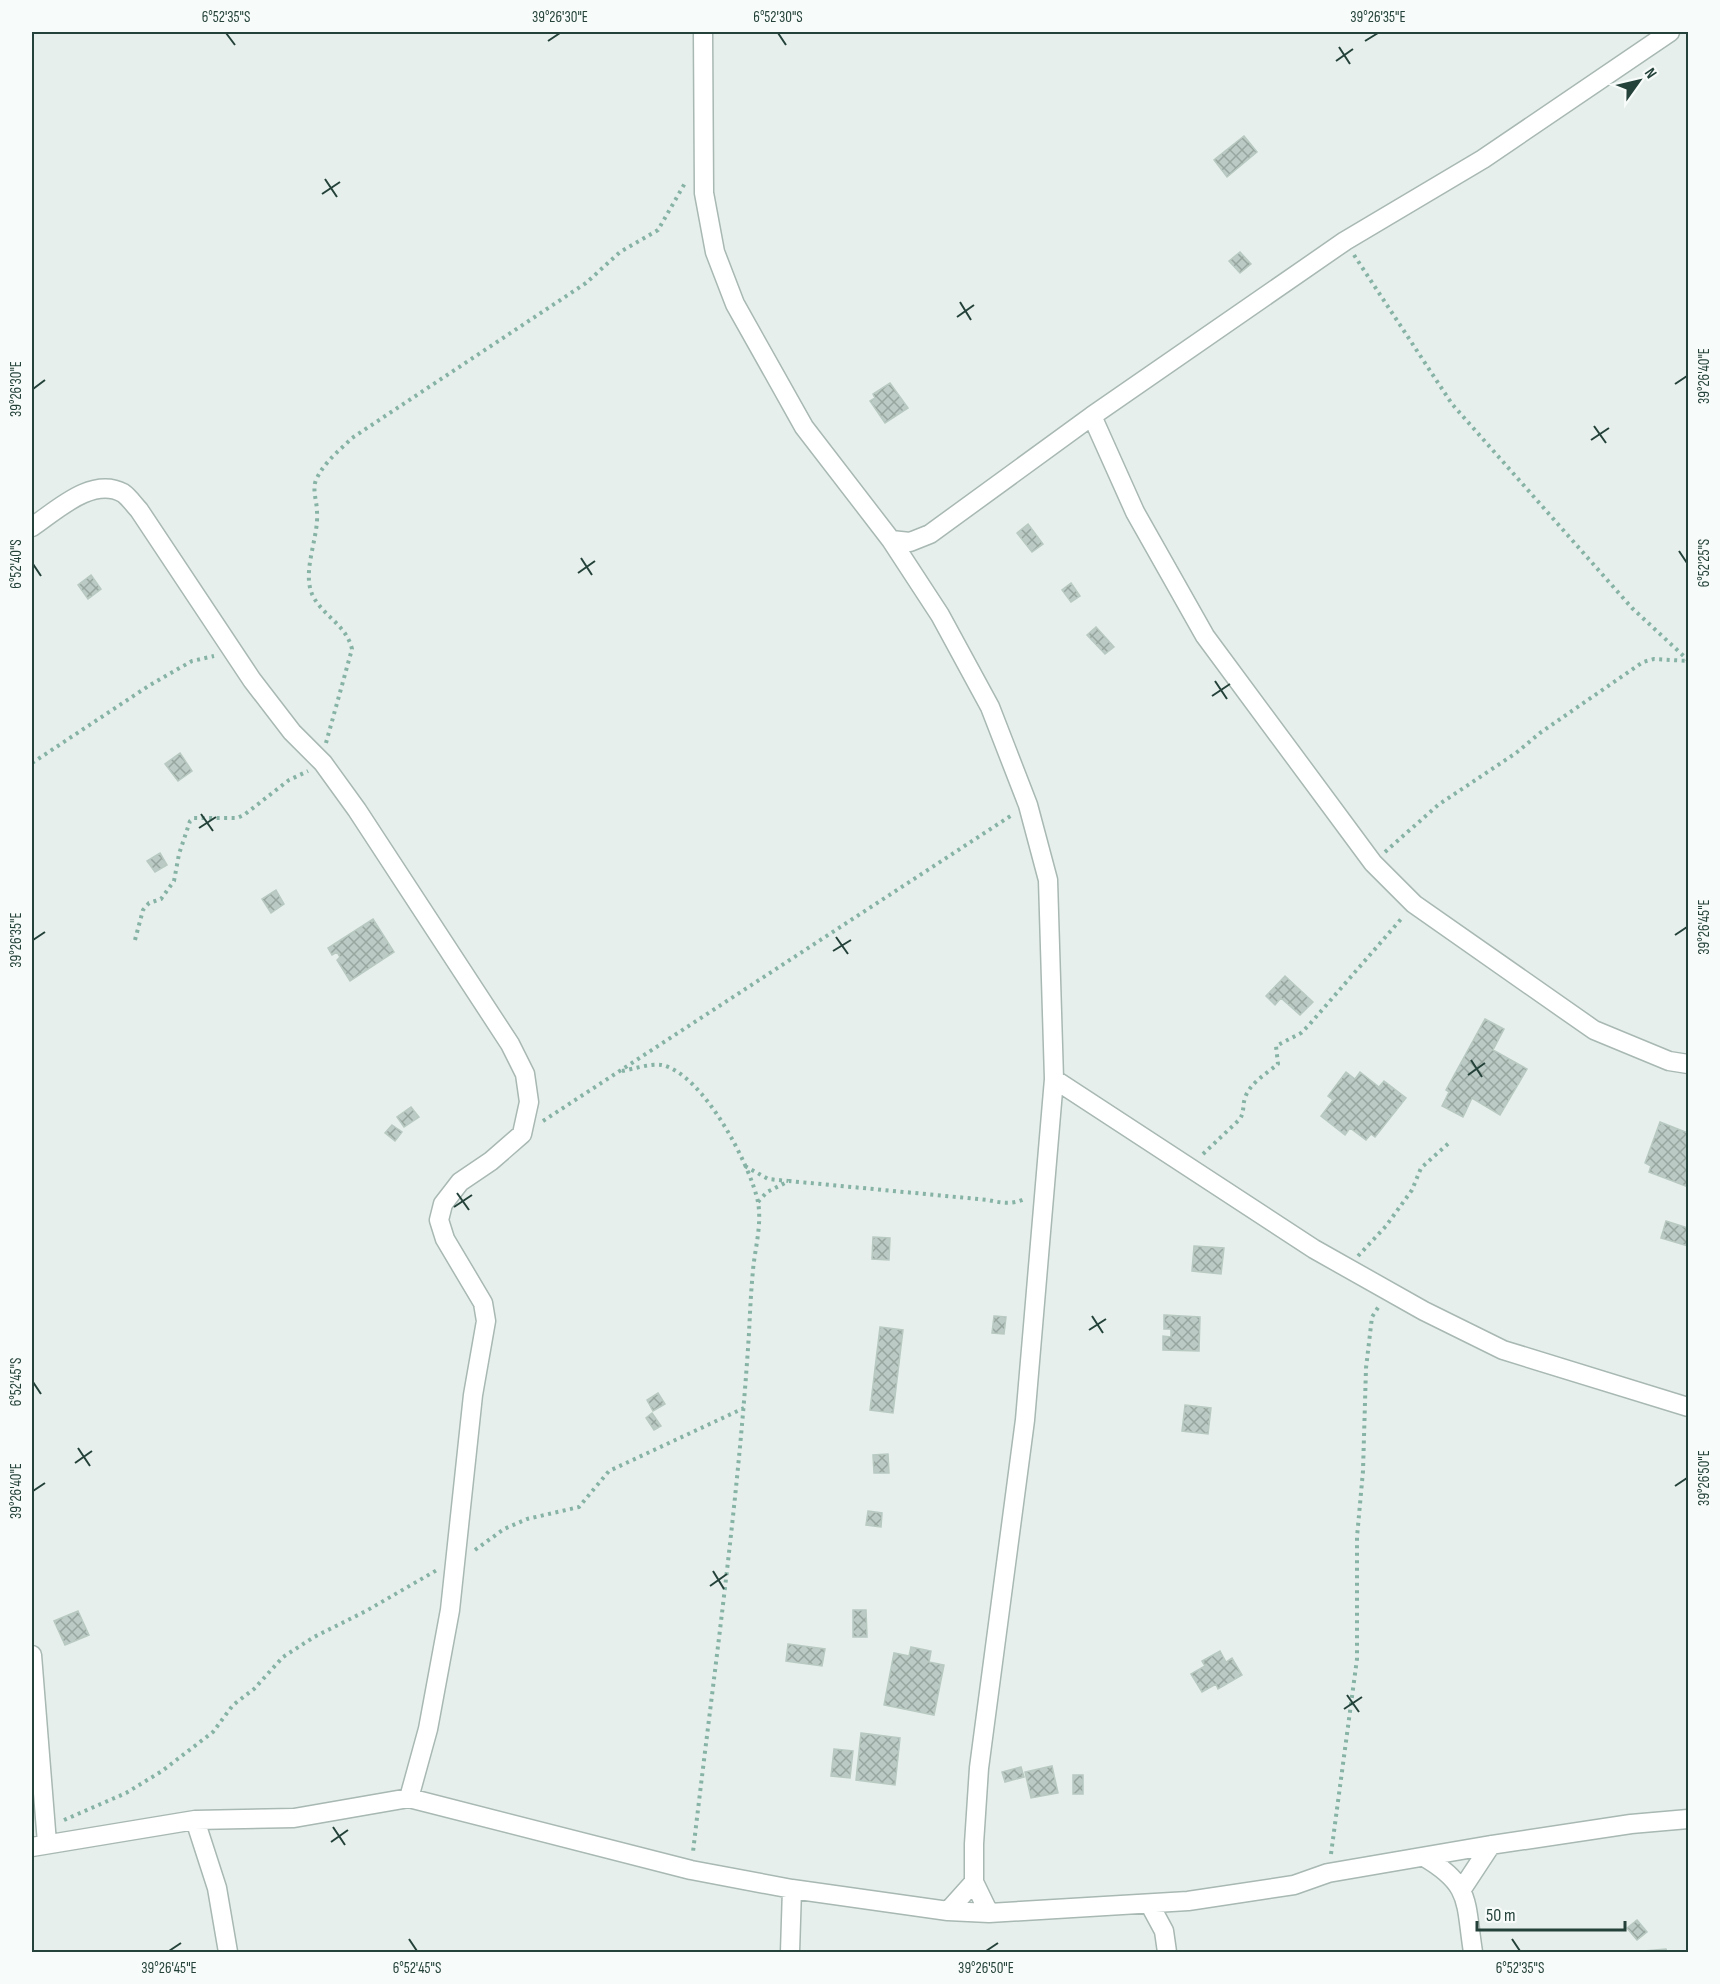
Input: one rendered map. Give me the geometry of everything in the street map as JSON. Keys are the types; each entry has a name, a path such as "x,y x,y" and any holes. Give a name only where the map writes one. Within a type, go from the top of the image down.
{"street":[{"path":"703,32 704,193 715,252 735,304 804,428 891,540 940,615 990,707 1028,805 1048,880 1054,1079 1025,1420 979,1768 974,1844 974,1882 989,1913"},
{"path":"891,540 910,542 930,534 1092,416 1345,241 1483,159 1662,34"},
{"path":"1092,416 1135,512 1205,636 1373,862 1414,904 1594,1030 1669,1061 1689,1064"},
{"path":"32,527 94,488 110,488 125,494 139,510 235,654 292,732 322,763 357,810 510,1044 525,1074 529,1102 522,1134 491,1161 460,1182 443,1204 440,1220 445,1239 483,1303 486,1322 473,1395 450,1610 428,1729 409,1798"},
{"path":"1054,1079 1314,1249 1424,1311 1503,1350 1689,1407"},
{"path":"32,1655 41,1840 195,1820 294,1818 409,1798 691,1870 792,1889 948,1911 989,1913 1188,1901 1294,1885 1328,1873 1491,1845 1631,1824 1689,1819"},
{"path":"195,1820 217,1888 228,1953"},
{"path":"1462,1889 1491,1845"},
{"path":"1424,1857 1448,1871 1462,1889 1473,1953"},
{"path":"948,1911 974,1882"},
{"path":"790,1953 792,1889"},
{"path":"1164,1931 1188,1901"},
{"path":"1150,1905 1164,1931 1167,1953"}],"path":[{"path":"135,940 143,910 149,903 161,899 174,881 179,854 190,821 194,818 237,818 244,815 289,780 322,763 328,733 352,649 349,637 312,594 308,579 316,540 318,511 315,483 322,467 352,438 586,283 620,252 658,230 688,177"},
{"path":"1345,241 1452,404 1632,608 1689,660"},
{"path":"32,763 192,661 235,654"},
{"path":"1373,862 1437,805 1516,753 1548,727 1643,662 1654,659 1689,660"},
{"path":"522,1134 1028,805"},
{"path":"1189,1167 1244,1113 1245,1095 1253,1085 1278,1064 1275,1046 1301,1033 1309,1025 1414,904"},
{"path":"622,1071 660,1065 678,1071 700,1092 724,1126 744,1166 758,1202 758,1229 744,1408 691,1870"},
{"path":"1348,1268 1367,1244 1386,1226 1412,1190 1421,1168 1450,1142"},
{"path":"744,1166 768,1179 1004,1203 1020,1201 1044,1186"},
{"path":"758,1202 767,1192 789,1181"},
{"path":"1328,1873 1357,1659 1357,1537 1363,1471 1366,1368 1370,1326 1378,1306 1394,1293"},
{"path":"41,1840 69,1816 126,1793 162,1771 213,1732 233,1705 254,1689 283,1657 314,1637 366,1611 476,1549 504,1529 527,1519 579,1507 609,1471 744,1408"}],"building":[{"path":"1244,136 1257,152 1227,177 1214,160"},
{"path":"1240,252 1251,264 1240,273 1229,261"},
{"path":"890,383 908,408 885,423 870,401 875,398 873,394"},
{"path":"1028,524 1043,544 1032,552 1017,533"},
{"path":"91,575 101,589 88,599 78,585"},
{"path":"1071,583 1080,596 1071,602 1062,590"},
{"path":"1096,627 1114,647 1105,654 1087,635"},
{"path":"180,753 192,771 178,781 165,764"},
{"path":"160,853 167,865 155,872 147,861"},
{"path":"276,890 284,904 271,913 262,899"},
{"path":"373,919 394,952 350,981 337,960 340,957 337,952 332,955 328,948"},
{"path":"1285,976 1313,1002 1300,1015 1281,998 1275,1005 1266,996"},
{"path":"1485,1019 1504,1029 1493,1050 1527,1069 1500,1115 1472,1098 1463,1117 1442,1106 1449,1092 1446,1090"},
{"path":"1346,1072 1355,1079 1360,1072 1379,1087 1384,1081 1406,1098 1375,1137 1371,1134 1366,1140 1350,1128 1345,1135 1321,1116 1333,1100 1328,1096"},
{"path":"411,1107 419,1117 404,1127 397,1117"},
{"path":"1660,1122 1688,1133 1688,1187 1649,1172 1651,1166 1645,1163"},
{"path":"392,1125 402,1132 395,1141 385,1133"},
{"path":"1666,1221 1688,1228 1688,1246 1661,1238"},
{"path":"873,1237 890,1238 889,1260 872,1259"},
{"path":"1194,1246 1224,1248 1221,1274 1192,1271"},
{"path":"1164,1315 1200,1317 1199,1351 1163,1350 1163,1336 1171,1337 1171,1329 1164,1329"},
{"path":"994,1316 1006,1317 1004,1334 992,1333"},
{"path":"880,1327 903,1330 893,1413 870,1410"},
{"path":"658,1393 665,1404 653,1411 647,1400"},
{"path":"1185,1405 1211,1408 1208,1434 1182,1431"},
{"path":"652,1413 661,1426 654,1430 646,1418"},
{"path":"888,1454 889,1473 874,1473 873,1455"},
{"path":"868,1511 882,1513 881,1527 866,1525"},
{"path":"853,1610 866,1610 867,1637 853,1637"},
{"path":"78,1611 89,1635 65,1645 54,1621"},
{"path":"788,1644 825,1649 822,1666 786,1661"},
{"path":"911,1647 931,1651 929,1662 944,1665 934,1715 884,1705 894,1653 909,1656"},
{"path":"1220,1651 1226,1662 1232,1658 1242,1675 1218,1689 1216,1684 1202,1692 1191,1674 1205,1666 1202,1661"},
{"path":"861,1733 900,1738 895,1785 856,1780"},
{"path":"834,1749 853,1751 850,1778 831,1776"},
{"path":"1052,1766 1058,1793 1031,1798 1025,1772"},
{"path":"1021,1767 1024,1777 1005,1782 1002,1772"},
{"path":"1073,1775 1083,1775 1083,1794 1073,1794"},
{"path":"1637,1920 1647,1932 1637,1940 1627,1928"},
{"path":"1666,1949 1667,1952 1632,1952"}]}
